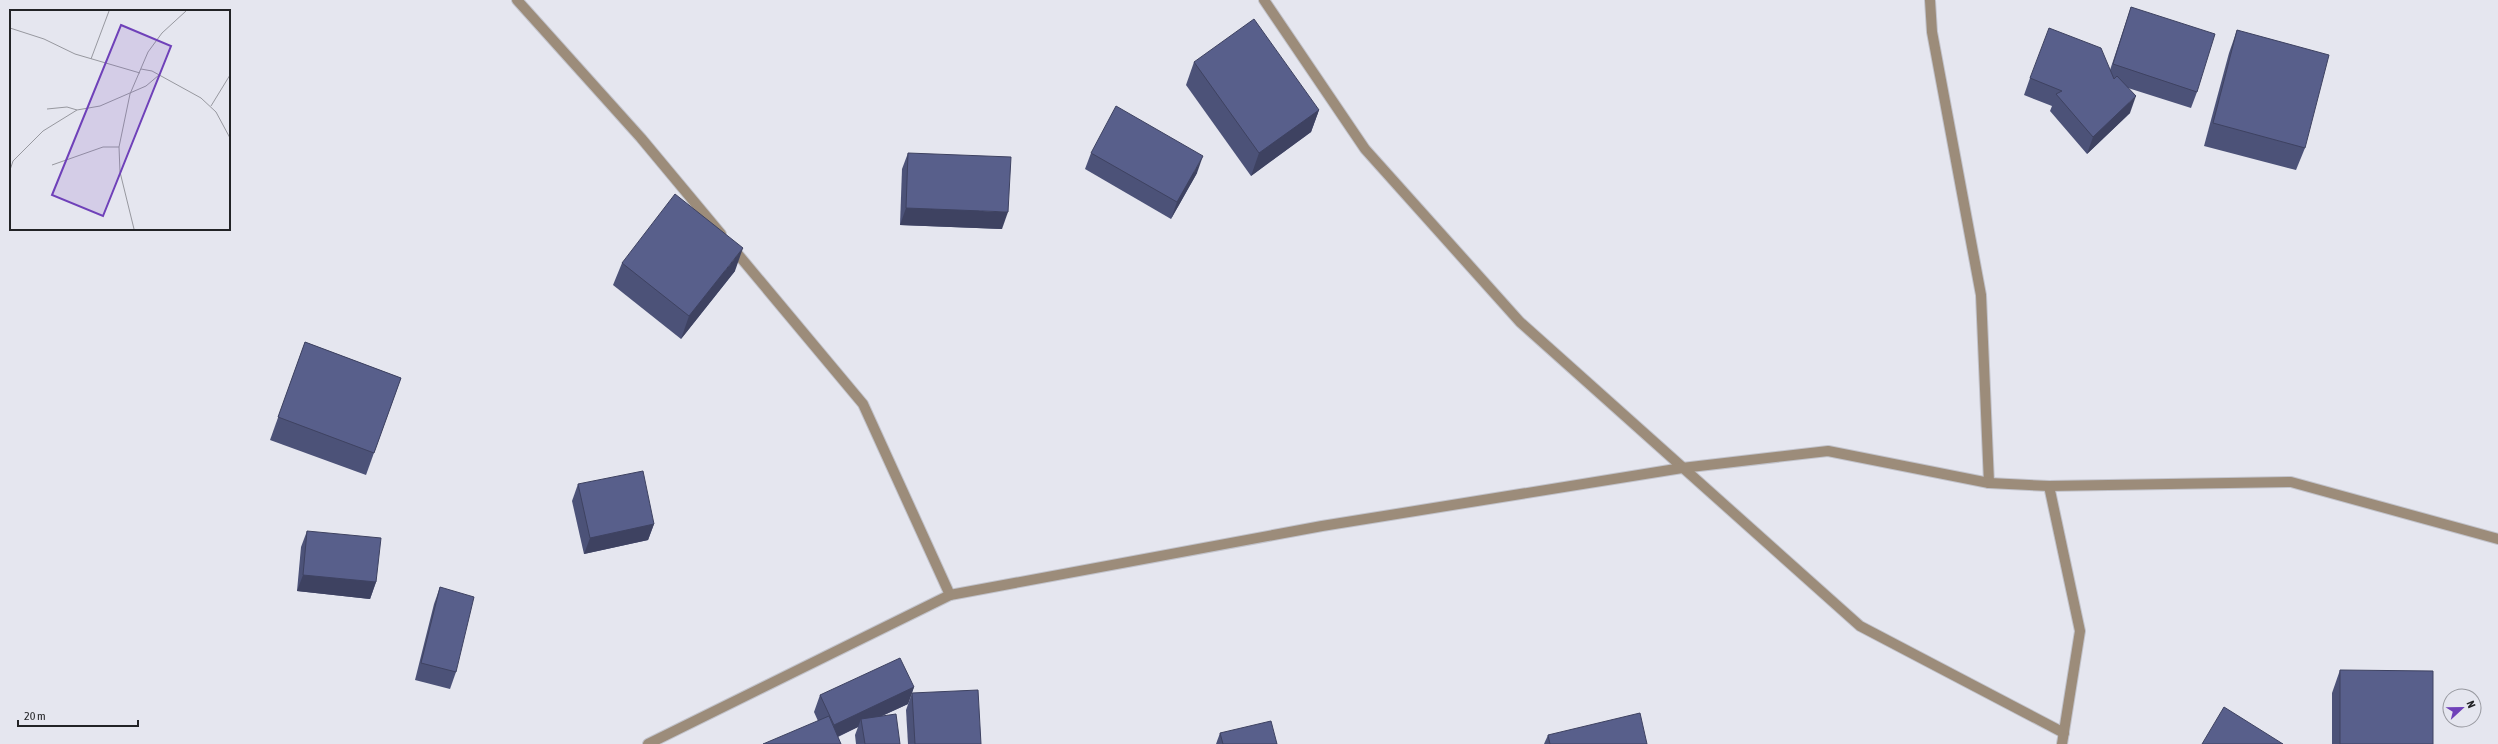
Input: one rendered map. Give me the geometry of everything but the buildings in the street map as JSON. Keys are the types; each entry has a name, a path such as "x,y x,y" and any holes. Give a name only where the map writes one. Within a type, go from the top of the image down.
{"street":[{"path":"517,0 641,138 863,404 950,595"},
{"path":"1264,0 1365,149 1520,322 1860,626 2064,733"},
{"path":"1930,0 1932,32 1981,295 1989,483"},
{"path":"648,744 950,595 1322,526 1682,468 1828,451 1989,483 2049,486 2291,482 2498,539"},
{"path":"2049,486 2080,631 2062,744"}]}
